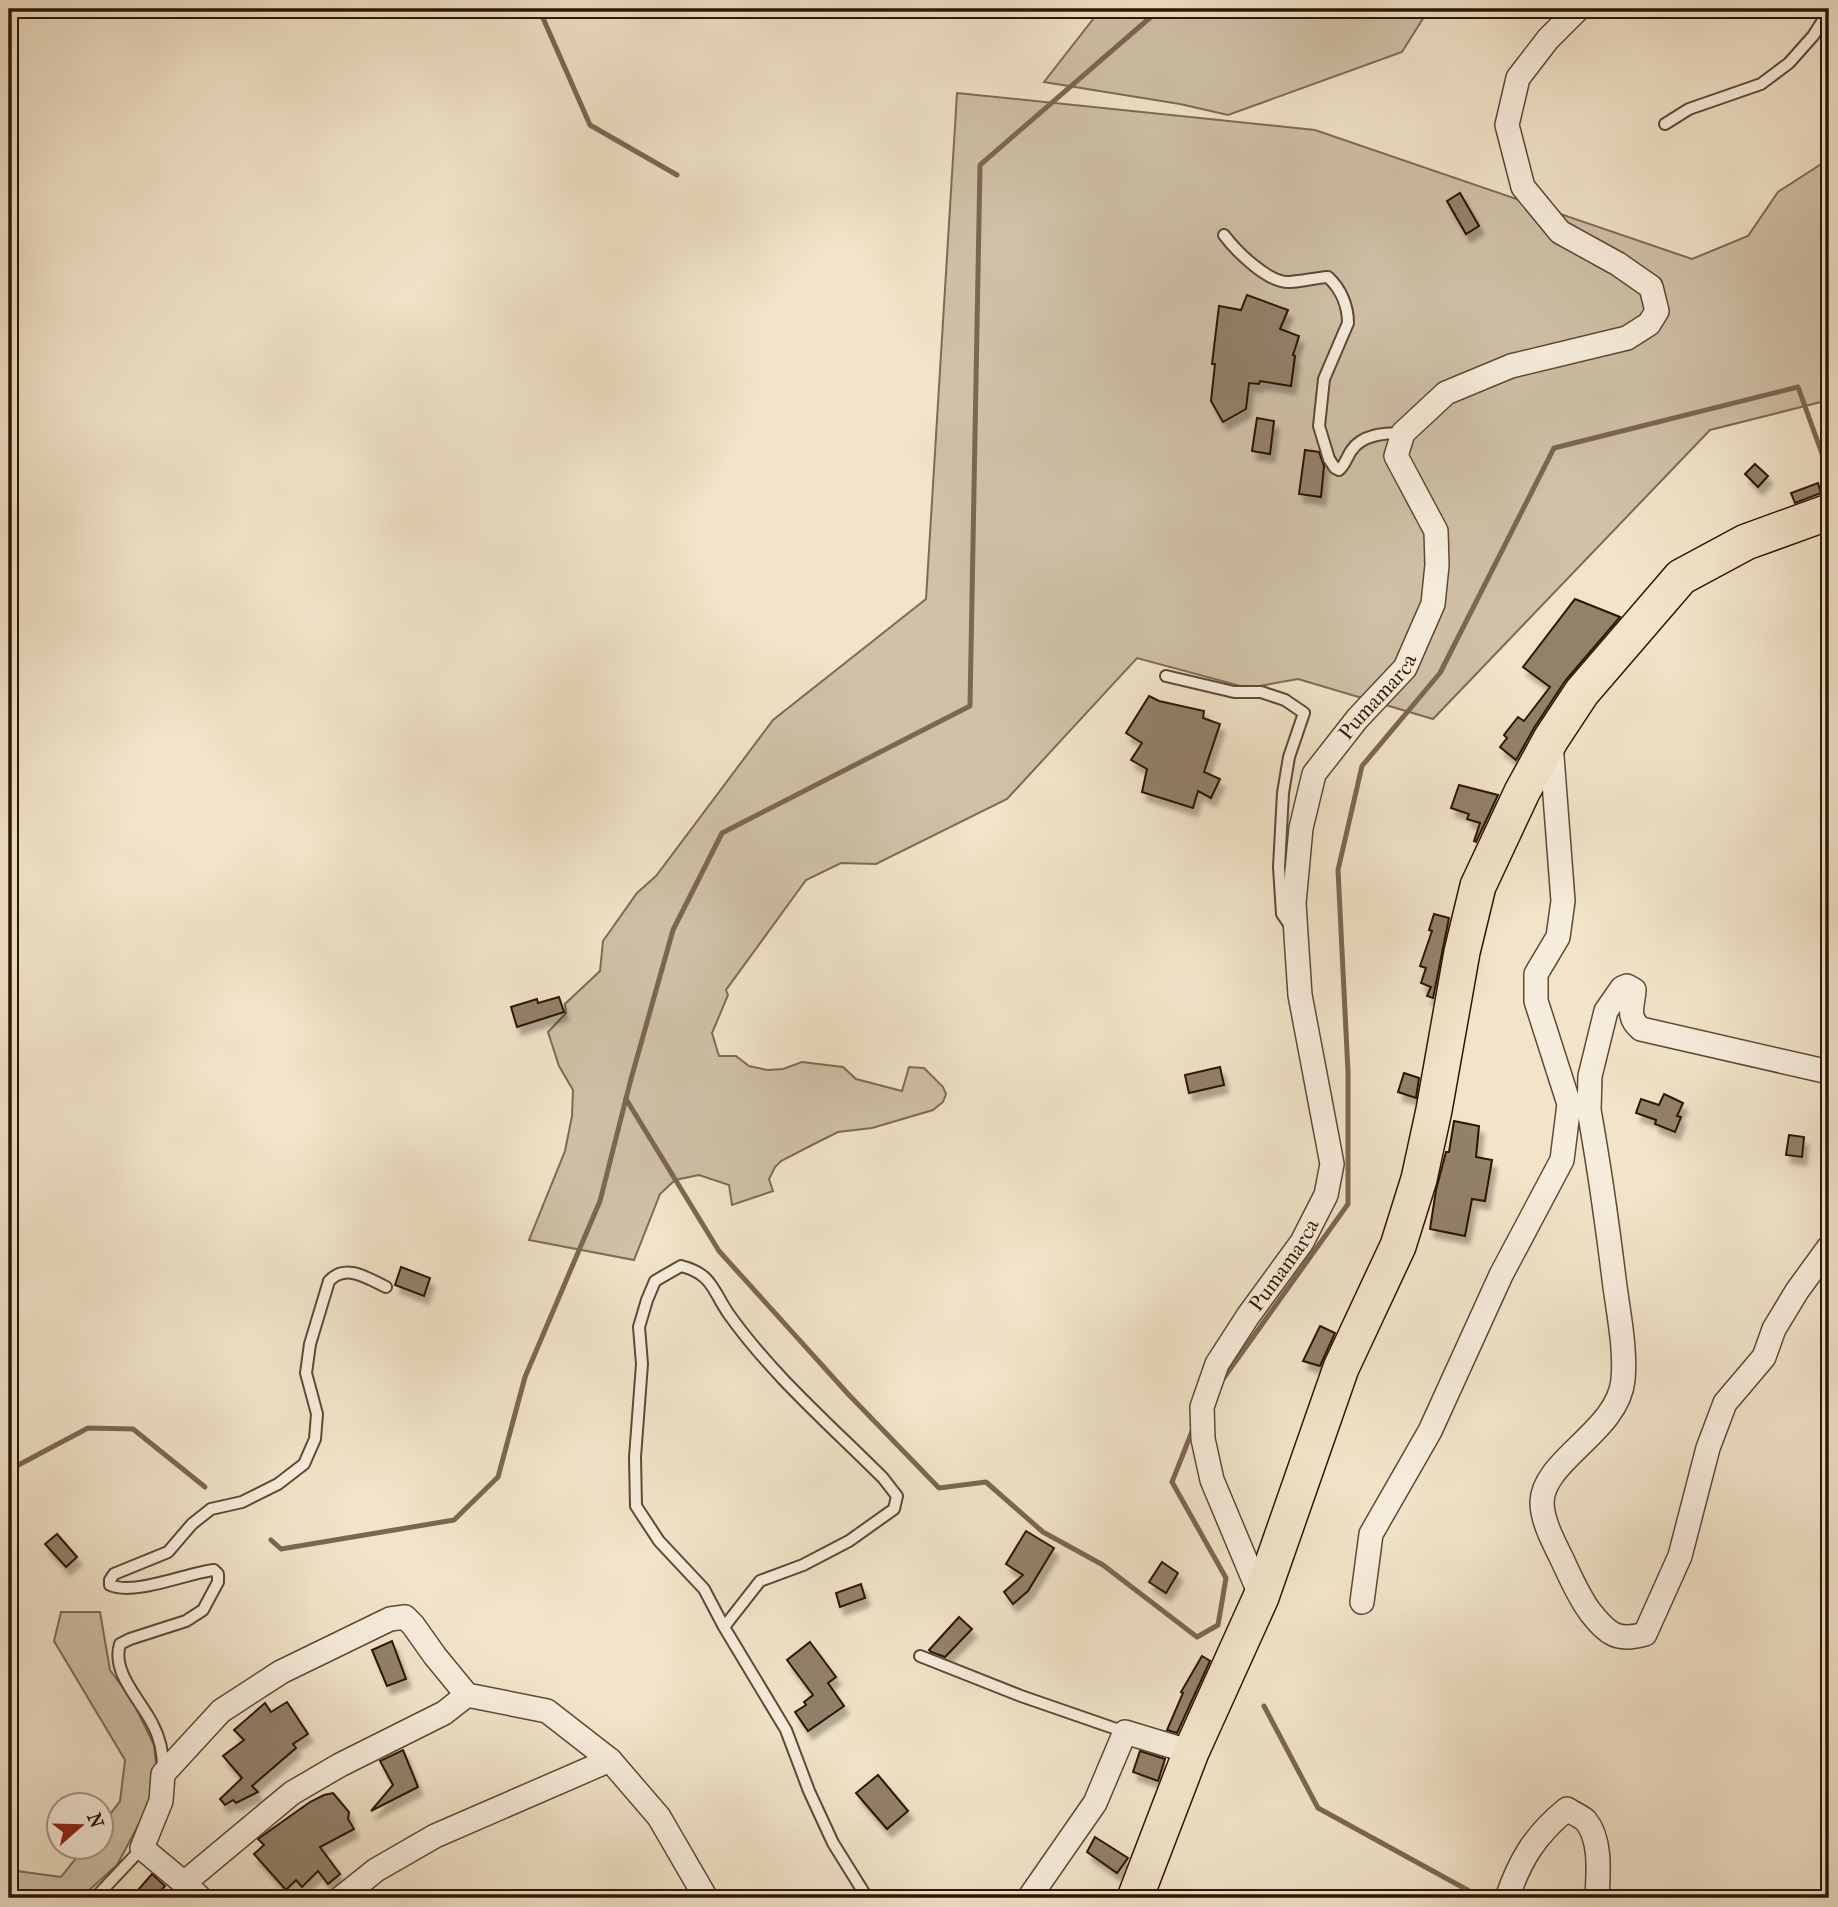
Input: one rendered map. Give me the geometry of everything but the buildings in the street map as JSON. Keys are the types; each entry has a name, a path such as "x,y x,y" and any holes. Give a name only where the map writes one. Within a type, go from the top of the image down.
{"main road":[{"path":"1135,1898 1191,1752 1261,1597 1341,1368 1398,1246 1419,1179 1462,952 1478,886 1491,854 1550,739 1582,692 1681,576 1746,542 1829,512"}],"street":[{"path":"1403,433 1447,393 1511,366 1627,338 1649,324 1657,311 1651,286 1560,232 1523,187 1507,125 1518,78 1548,39 1578,9"},
{"name":"Pumamarca","path":"1261,1597 1212,1480 1203,1439 1202,1407 1217,1364 1302,1242 1326,1195 1332,1164 1300,995 1294,903 1301,828 1314,775 1357,719 1405,668 1433,604 1437,565 1436,531 1396,456 1403,433"},
{"path":"1550,739 1563,901 1558,937 1536,974 1536,1001 1579,1107 1619,1320 1623,1362 1622,1383 1616,1401 1601,1425 1548,1482 1542,1500 1551,1538 1584,1603 1607,1632 1628,1639 1644,1634 1680,1556 1707,1448 1725,1403 1764,1357 1774,1329 1829,1247"},
{"path":"1362,1602 1371,1534 1430,1431 1501,1275 1562,1160 1590,1076 1606,1011 1622,988 1631,987 1634,994 1630,1014 1641,1029 1829,1072"},
{"path":"467,1695 444,1713 340,1765 292,1793 192,1891 142,1848 161,1801 163,1774 221,1711 281,1672 390,1619 405,1617 467,1695 547,1711 610,1760 659,1817 706,1898"},
{"path":"1029,1898 1095,1803 1125,1732 1191,1752"},
{"path":"341,1898 376,1870 435,1836 610,1760"},
{"path":"1507,1898 1516,1872 1545,1828 1566,1809 1585,1820 1593,1837 1598,1869 1597,1898"}],"lane":[{"path":"1665,124 1689,109 1761,85 1789,63 1814,36 1829,11"},
{"path":"1224,235 1239,255 1270,276 1287,283 1304,278 1328,277 1338,286 1348,314 1348,323 1324,379 1319,426 1329,459 1335,468 1339,470 1343,466 1355,444 1372,436 1403,433"},
{"path":"1166,676 1234,692 1261,692 1285,699 1304,713 1289,757 1283,793 1279,867 1282,914 1296,935"},
{"path":"724,1627 760,1581 803,1565 849,1541 894,1509 897,1496 883,1478 776,1372 745,1335 714,1288 697,1270 681,1266 655,1281 646,1300 639,1326 642,1364 635,1457 636,1506 659,1541 704,1589 724,1627 786,1730 809,1791 833,1843 866,1896 871,1898"},
{"path":"163,1774 163,1757 156,1732 123,1676 117,1655 120,1644 186,1621 203,1610 218,1582 218,1574 214,1570 205,1571 163,1583 118,1588 110,1585 110,1580 114,1574 169,1552 192,1524 211,1509 242,1502 278,1484 304,1464 315,1439 317,1414 306,1373 310,1343 329,1281 336,1273 345,1272 365,1277 386,1287"},
{"path":"920,1656 1020,1696 1125,1732"},
{"path":"94,1898 142,1848"}],"shaded area":[{"path":"1101,9 1429,9 1402,52 1228,115 1180,104 1044,82"},
{"path":"957,93 1315,130 1692,259 1748,236 1778,192 1829,159 1829,400 1710,430 1433,719 1298,679 1248,688 1137,658 1007,799 876,864 841,863 806,880 726,990 728,995 712,1033 719,1056 736,1056 749,1066 767,1070 783,1069 802,1062 843,1067 856,1079 902,1091 909,1067 924,1068 943,1087 946,1094 943,1102 933,1110 872,1128 838,1132 781,1161 769,1179 773,1191 732,1205 729,1185 699,1175 675,1180 660,1194 634,1260 529,1240 565,1151 572,1116 573,1090 559,1066 548,1032 566,1013 565,1004 600,971 603,941 637,893 656,876 773,720 926,599"},
{"path":"61,1612 100,1612 110,1670 132,1700 154,1745 157,1773 151,1801 117,1865 87,1892 76,1898 9,1898 9,1868 61,1877 73,1862 116,1862 116,1806 120,1801 125,1760 54,1641"}],"waterway":[{"path":"539,9 590,125 677,175"},
{"path":"271,1540 281,1549 454,1520 498,1477 525,1377 600,1201 673,930 722,833 970,706 980,165 1160,9"},
{"path":"1223,1379 1348,1204 1348,1072 1338,870 1362,766 1440,673 1554,448 1798,387 1829,473"},
{"path":"626,1099 719,1251 849,1395 939,1488 986,1482 1043,1532 1103,1565 1197,1637 1218,1625 1226,1578 1172,1482 1193,1429"},
{"path":"9,1470 88,1428 133,1429 205,1487"},
{"path":"1264,1706 1318,1808 1482,1898"}]}
